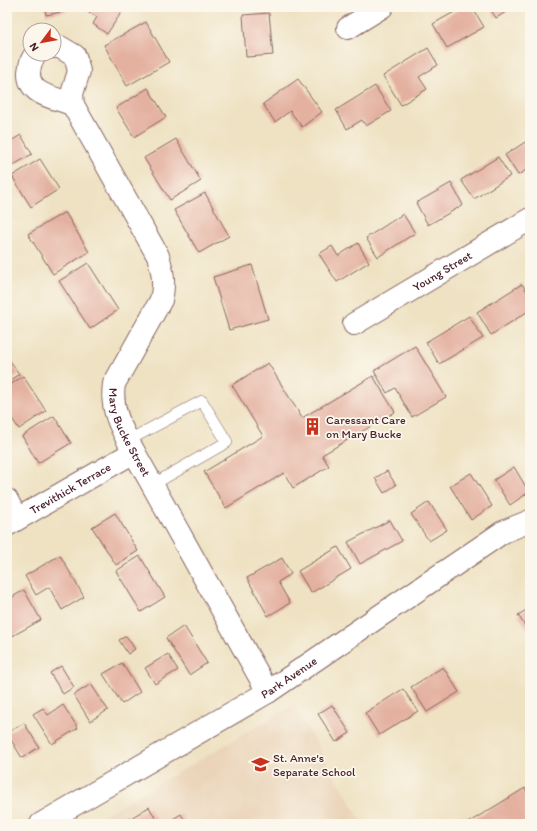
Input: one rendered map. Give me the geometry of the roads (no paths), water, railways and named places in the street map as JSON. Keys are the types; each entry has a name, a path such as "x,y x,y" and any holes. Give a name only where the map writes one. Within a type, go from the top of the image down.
{"street":[{"path":"348,28 382,7"},
{"path":"62,48 75,56 79,71 72,94 73,105"},
{"path":"32,62 29,77 33,86 44,95 63,100 73,105"},
{"name":"Mary Bucke Street","path":"73,105 158,256 162,271 164,286 161,300 114,384 112,396 114,412 130,446 268,692"},
{"name":"Young Street","path":"354,324 530,219"},
{"name":"Trevithick Terrace","path":"12,522 130,446"},
{"path":"7,500 12,522"},
{"name":"Park Avenue","path":"41,824 268,692 503,532 530,522"}],"lane":[{"path":"130,446 202,401 226,442 152,485"}],"place":[{"name":"Caressant Care on Mary Bucke","path":"313,427"},
{"name":"St. Anne's Separate School","path":"260,765"}]}
